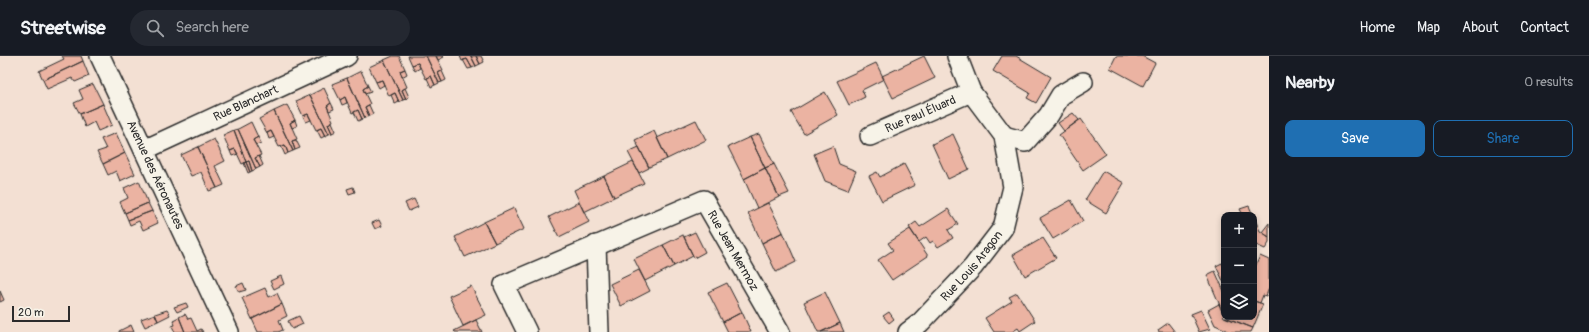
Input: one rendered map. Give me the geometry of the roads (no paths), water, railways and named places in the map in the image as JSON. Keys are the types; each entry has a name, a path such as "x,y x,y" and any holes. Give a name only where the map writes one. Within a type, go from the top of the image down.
{"street":[{"name":"Avenue des Aéronautes","path":"100,56 229,332"},
{"name":"Rue Blanchart","path":"144,150 347,56"},
{"name":"Rue Louis Aragon","path":"908,332 920,323 973,266 1003,228 1013,187 1004,136 971,92 957,56"},
{"path":"1004,136 1025,142 1049,115 1061,95 1083,82"},
{"name":"Rue Paul Éluard","path":"870,136 971,92"},
{"name":"Rue Jean Mermoz","path":"596,245 704,200 780,332"},
{"path":"527,332 504,285 596,245 599,332"}]}
